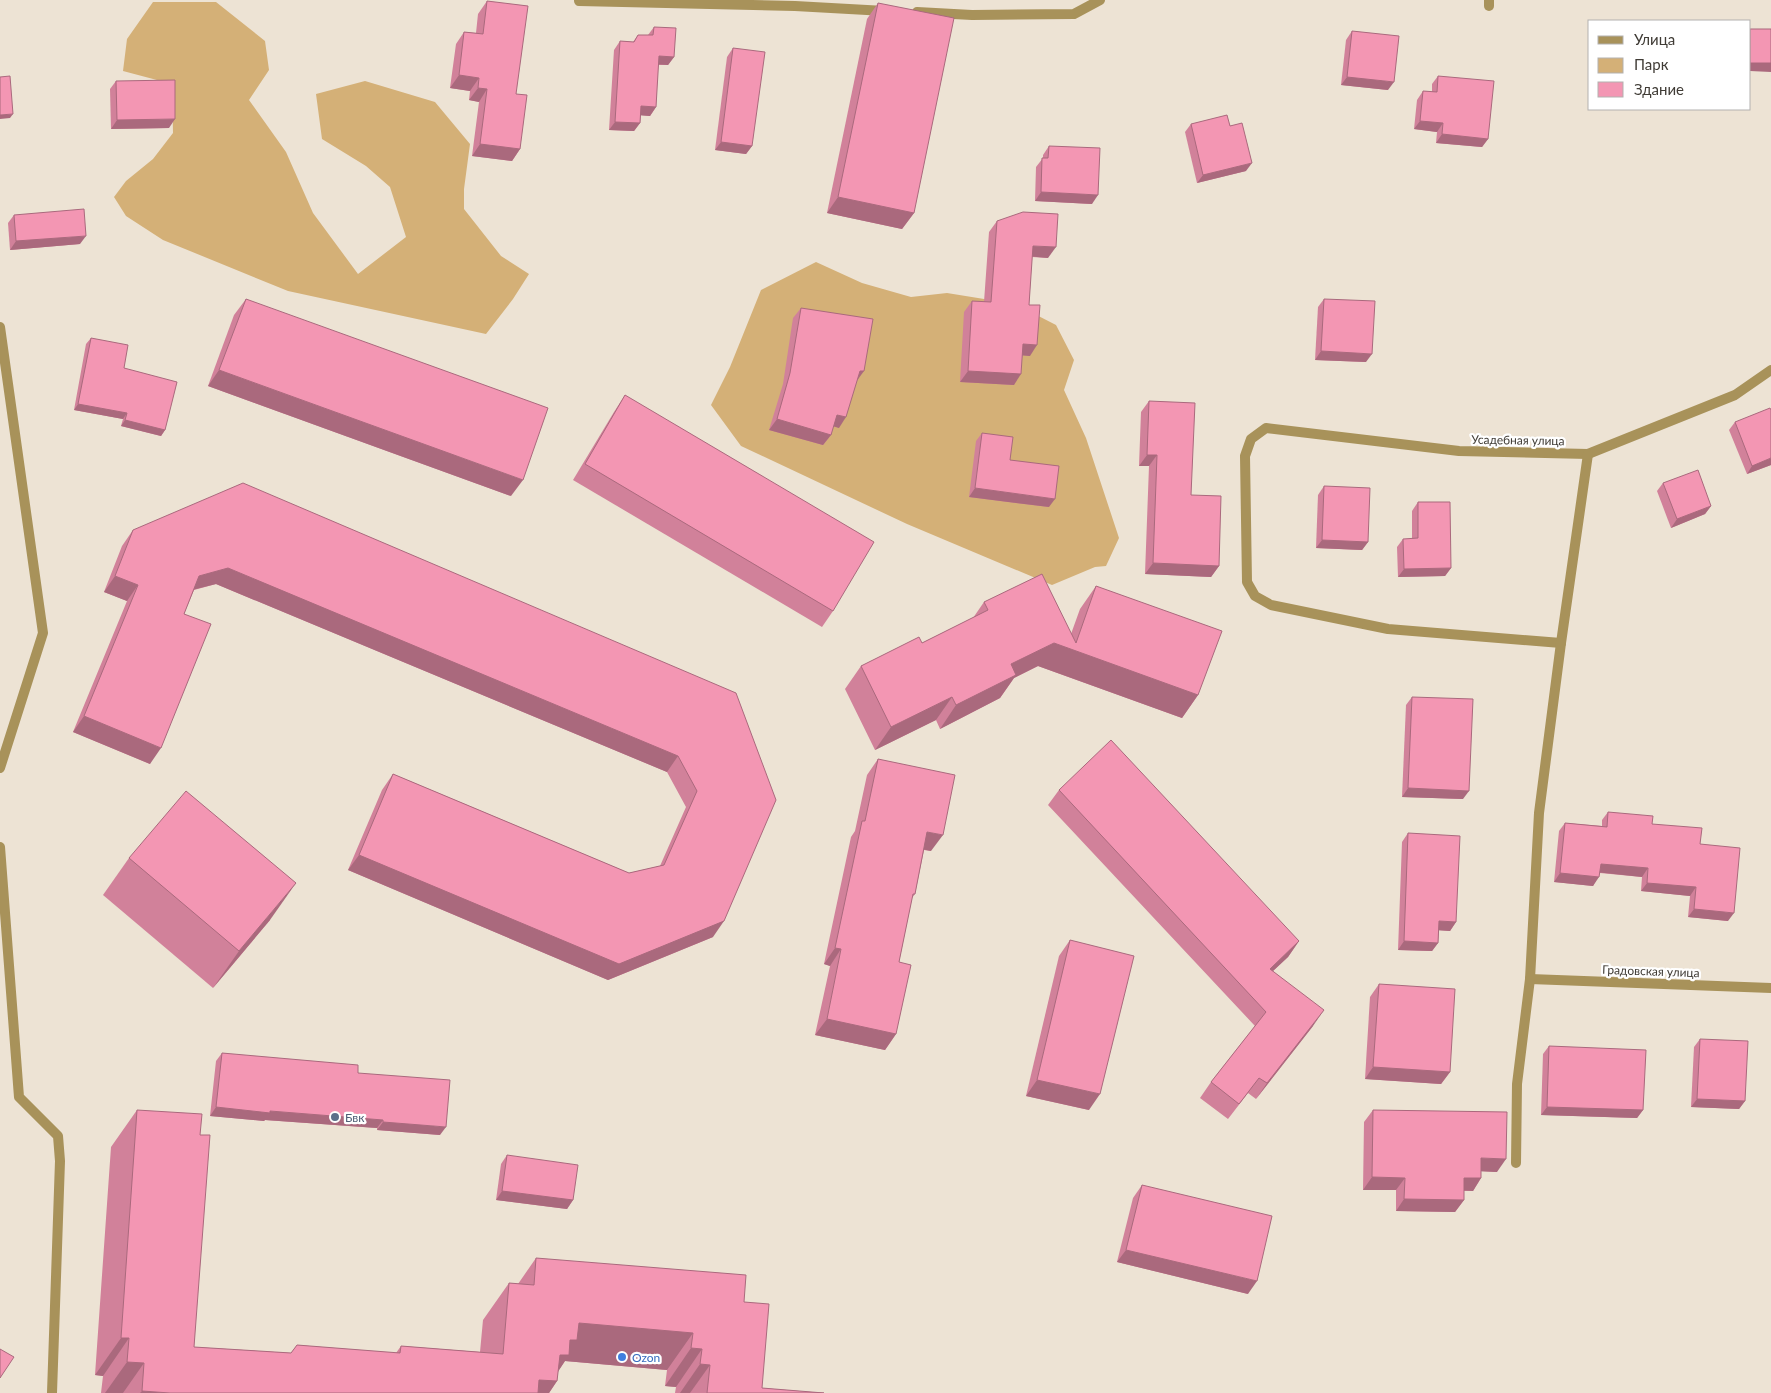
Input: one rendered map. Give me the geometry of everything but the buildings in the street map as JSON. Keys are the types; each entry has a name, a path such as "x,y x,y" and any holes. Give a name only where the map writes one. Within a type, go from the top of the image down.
{"street":[{"path":"579,1 795,6 972,15 1074,14 1100,0"},
{"path":"0,327 42,633 0,768"},
{"name":"Усадебная улица","path":"1561,643 1388,629 1271,605 1255,596 1247,582 1245,456 1251,439 1266,428 1459,451 1588,454 1735,395 1771,370"},
{"path":"1516,1164 1517,1084 1530,979 1539,812 1588,454"},
{"path":"0,847 19,1097 58,1136 60,1152 52,1393"},
{"name":"Градовская улица","path":"1530,979 1771,988"}],"green space":[{"path":"153,2 216,2 265,41 269,70 249,100 286,152 313,213 358,274 406,237 390,187 366,166 322,139 316,94 365,81 435,102 470,144 464,189 464,209 501,256 529,274 513,299 486,334 288,291 163,240 126,216 114,197 126,181 153,159 173,133 172,84 123,71 127,39"},
{"path":"816,262 862,283 911,297 947,293 1015,304 1056,325 1074,360 1064,390 1086,438 1119,538 1106,566 1095,567 1052,585 907,524 741,446 711,405 730,367 761,290"}],"place":[{"name":"Бвк","path":"335,1117"},
{"name":"Ozon","path":"622,1357"}]}
